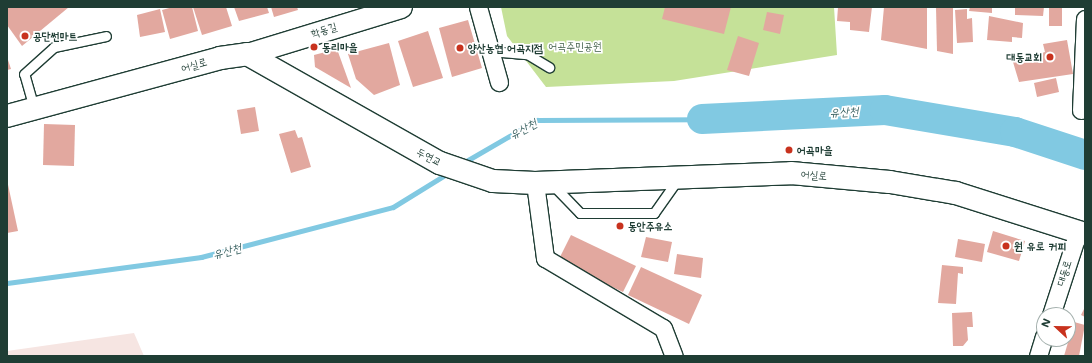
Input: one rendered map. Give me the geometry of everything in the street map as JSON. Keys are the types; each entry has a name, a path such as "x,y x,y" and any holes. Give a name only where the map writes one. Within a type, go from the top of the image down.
{"main road":[{"name":"어실로","path":"7,116 34,110 220,58 247,54"},
{"name":"두연교","path":"247,54 368,124 440,163 493,180"},
{"name":"어실로","path":"493,180 542,182 791,173 890,182 956,193 1081,233"}],"street":[{"name":"학동길","path":"247,54 401,7"},
{"path":"478,7 499,82"},
{"path":"1081,110 1085,19"},
{"path":"542,182 545,258 663,328 674,356"},
{"name":"대동로","path":"1054,307 1081,233"}],"lane":[{"path":"34,110 24,74 54,47 106,36"},
{"path":"490,51 526,54 549,67"},
{"path":"542,182 580,213 654,213 678,178"}],"shaded area":[{"path":"134,333 144,356 7,356 7,351"}],"green space":[{"name":"어곡주민공원","path":"501,7 834,7 837,55 674,81 546,87 507,36"}],"building":[{"name":"공단썬마트","path":"7,7 69,7 22,46 7,25"},
{"path":"173,7 192,7 198,31 170,39 162,10"},
{"path":"193,7 226,7 232,26 202,35"},
{"path":"234,7 267,7 269,13 239,21"},
{"path":"271,7 297,7 298,10 274,17"},
{"path":"665,7 731,7 724,34 662,19"},
{"path":"838,7 872,7 869,32 850,30 850,22 837,21"},
{"path":"884,7 927,7 927,49 881,40"},
{"path":"936,7 953,7 953,54 937,51"},
{"path":"970,7 992,7 992,13 969,11"},
{"path":"1015,7 1044,7 1043,16 1015,15"},
{"path":"1049,7 1062,7 1062,26 1049,26"},
{"path":"160,9 165,32 140,37 137,15"},
{"path":"967,9 967,19 972,18 973,42 957,43 955,10"},
{"path":"767,12 784,15 780,34 763,30"},
{"path":"989,16 1023,23 1022,38 1012,37 1012,42 987,40"},
{"name":"양산농협 어곡지점","path":"468,20 482,68 452,77 439,28"},
{"path":"428,31 443,78 413,87 398,41"},
{"path":"738,36 759,43 749,76 727,70"},
{"name":"대동교회","path":"1067,40 1073,74 1019,82 1013,62 1045,52 1043,44"},
{"path":"389,43 400,85 374,95 356,79 348,54"},
{"path":"337,49 351,88 315,67 314,55"},
{"path":"7,57 11,69 7,70"},
{"path":"1056,78 1059,92 1037,97 1034,83"},
{"path":"255,107 259,131 241,134 237,110"},
{"path":"44,124 75,125 74,166 43,165"},
{"path":"295,130 298,138 302,137 311,167 291,173 279,134"},
{"path":"7,180 18,231 7,233"},
{"name":"원 유로 커피","path":"993,231 1025,241 1019,261 987,252"},
{"path":"571,235 636,266 623,292 558,261"},
{"path":"646,237 672,242 668,262 641,257"},
{"path":"958,239 985,244 982,262 955,257"},
{"path":"677,254 703,258 701,278 674,274"},
{"path":"942,265 963,267 963,274 958,273 956,304 938,303"},
{"path":"641,267 702,295 689,324 628,295"},
{"path":"1085,307 1085,317 1081,315"},
{"path":"972,312 973,327 967,327 968,340 963,346 953,346 952,313"},
{"path":"1076,323 1085,325 1079,356 1064,356 1067,347 1076,347"}],"waterway":[{"name":"유산천","path":"702,119 885,110 1015,132 1085,155"},
{"name":"유산천","path":"461,164 537,120 702,119"},
{"name":"유산천","path":"7,283 201,257 393,207 448,173"}],"place":[{"name":"공단썬마트","path":"25,36"},
{"name":"동리마을","path":"314,47"},
{"name":"양산농협 어곡지점","path":"460,48"},
{"name":"대동교회","path":"1050,57"},
{"name":"어곡마을","path":"789,150"},
{"name":"동안주유소","path":"620,226"},
{"name":"원 유로 커피","path":"1006,246"}]}
